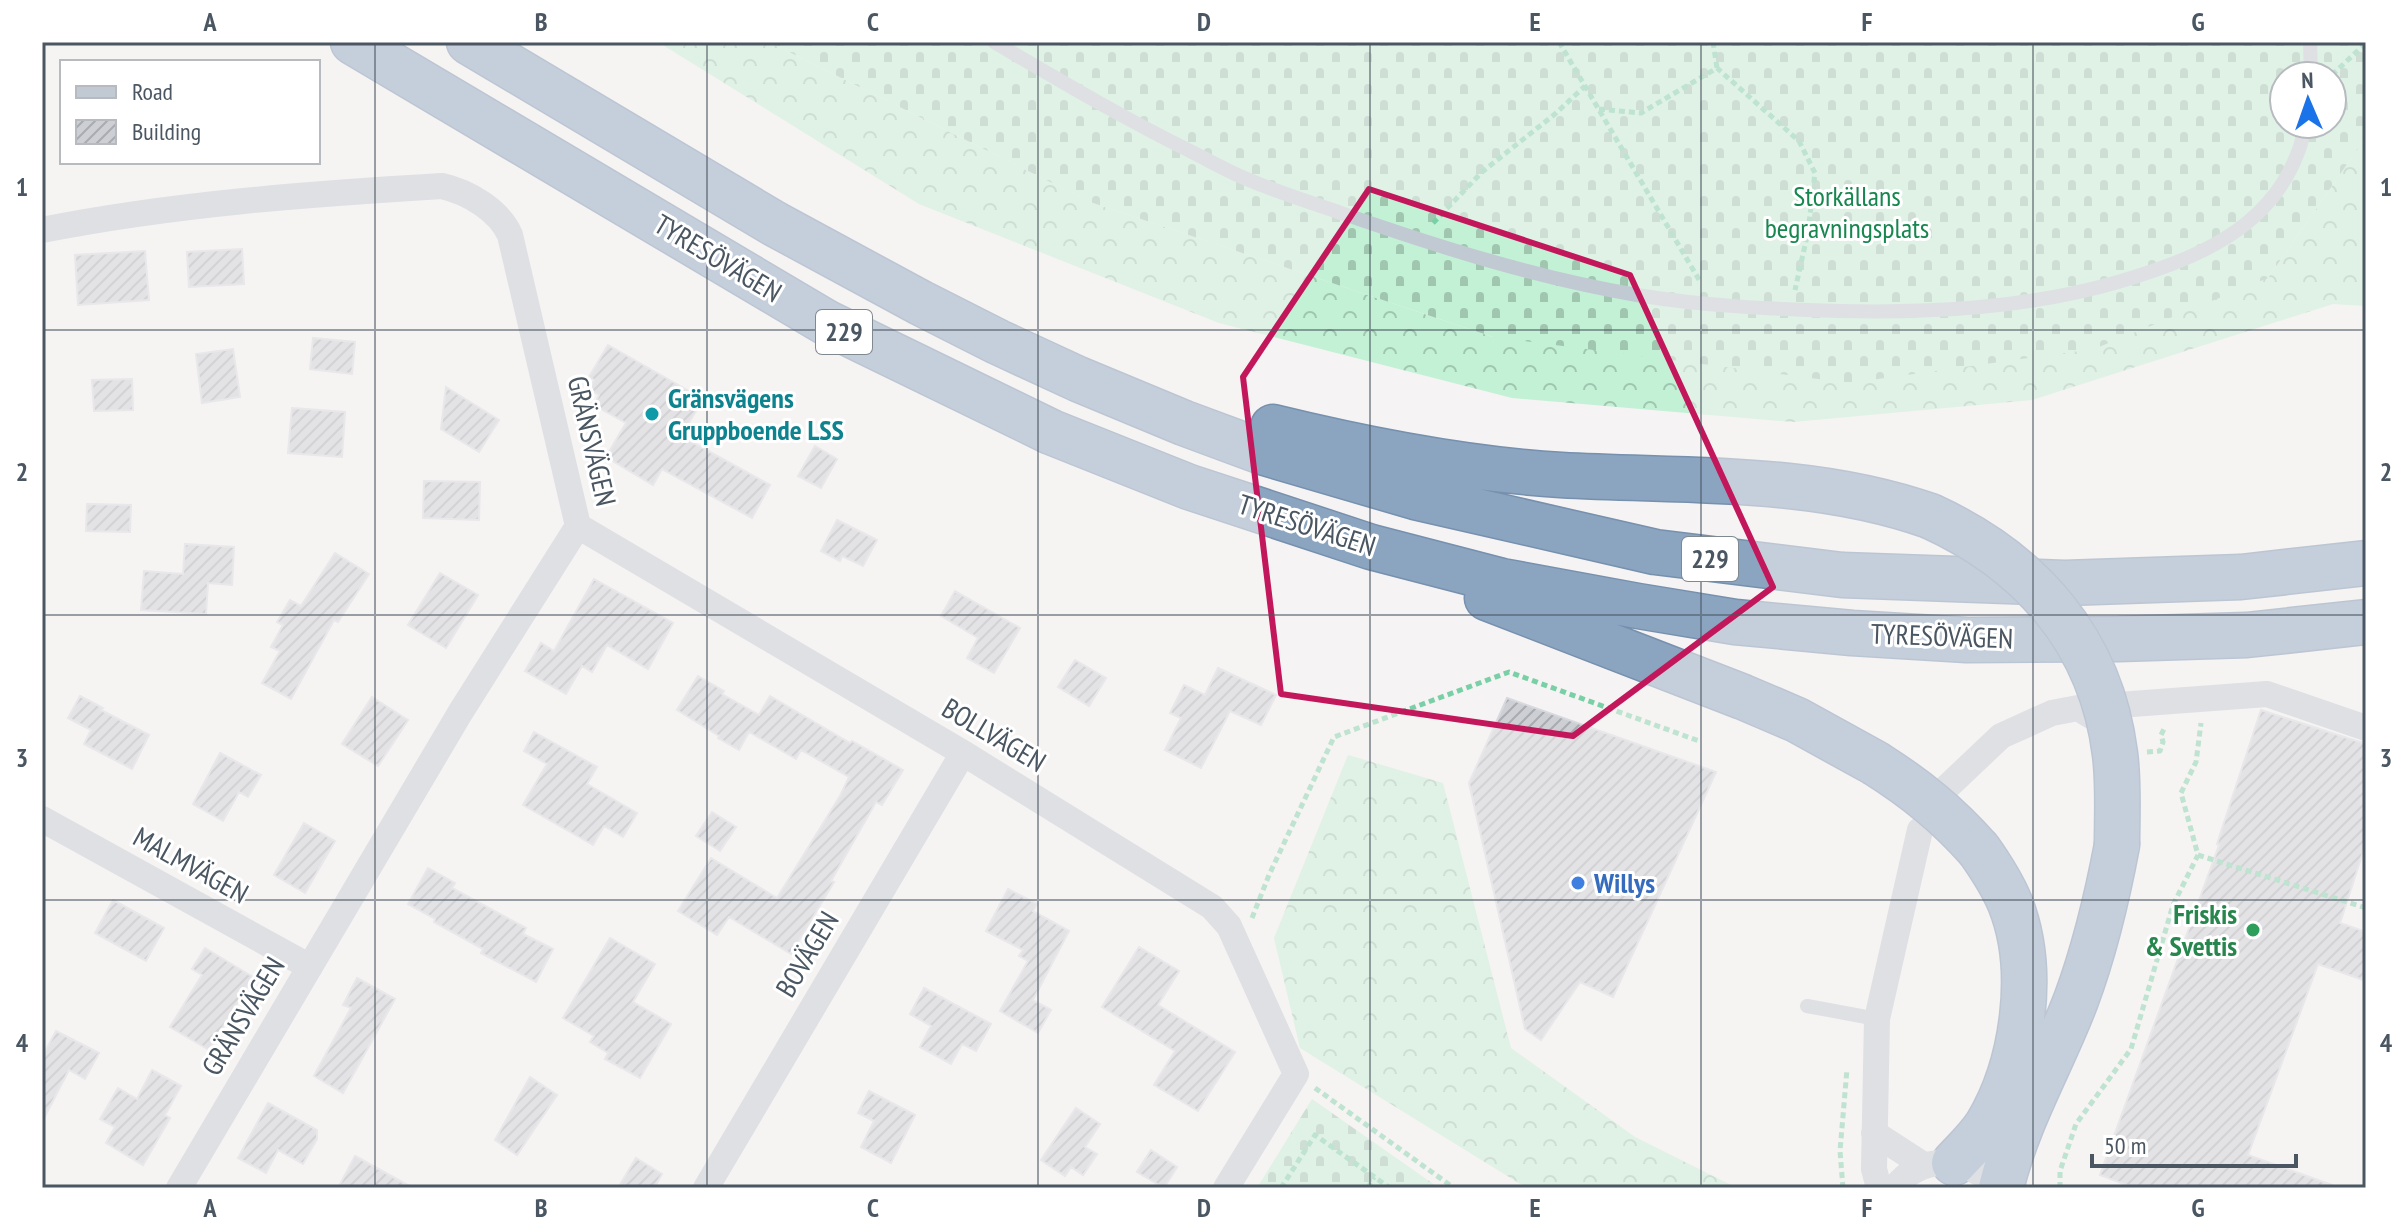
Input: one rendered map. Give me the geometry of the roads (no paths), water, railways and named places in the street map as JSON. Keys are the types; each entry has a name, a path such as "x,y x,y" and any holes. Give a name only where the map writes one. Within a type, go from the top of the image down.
{"highway":[{"name":"TYRESÖVÄGEN","path":"353,42 855,337 1051,432 1189,487 1371,547 1502,581 1638,606 1735,622 1852,633 1967,640 2118,639 2247,635 2366,622"},
{"name":"TYRESÖVÄGEN","path":"469,42 775,224 921,303 1078,379 1265,453 1415,497 1655,552 1842,575 2065,583 2241,577 2366,563"},
{"path":"1078,379 1313,436 1481,467 1560,475 1793,485 1880,501 1930,516 1965,532 2030,581 2080,643 2095,675 2109,719 2117,778 2117,845 2097,936 2075,1000 2017,1134 2001,1188"},
{"path":"1371,547 1503,605 1797,720 1875,763 1951,819 1979,850 2010,904 2019,933 2026,975 2013,1063 1996,1106 1987,1125 1940,1164"}],"street":[{"name":"GRÄNSVÄGEN","path":"42,230 124,214 301,195 442,186 462,193 492,212 506,225 510,235 578,526 460,713 182,1186"},
{"name":"BOLLVÄGEN","path":"578,526 963,753 1212,907 1229,926 1296,1074 1226,1188"},
{"path":"1944,790 2001,736 2052,713 2078,708 2267,694 2366,728"},
{"path":"2078,708 2106,726"},
{"name":"BOVÄGEN","path":"706,1188 963,753"},
{"name":"MALMVÄGEN","path":"42,819 310,967"},
{"path":"1879,1188 1874,1169 1864,1017 1920,830"},
{"path":"1874,1133 1940,1164 1978,1172 1995,1188"},
{"path":"1895,1188 1912,1172 1940,1164"}],"lane":[{"path":"994,42 1132,122 1248,180 1423,241 1564,280 1638,295 1713,304 1907,312 2027,302 2086,291 2149,273 2199,254 2244,227 2275,195 2298,152 2301,140"},
{"path":"1807,1006 1864,1017"}],"place":[{"name":"Gränsvägens Gruppboende LSS","path":"652,414"},
{"name":"Willys","path":"1578,883"},
{"name":"Friskis & Svettis","path":"2253,930"}],"park label":[{"name":"Storkällans begravningsplats","path":"1847,212"}]}
